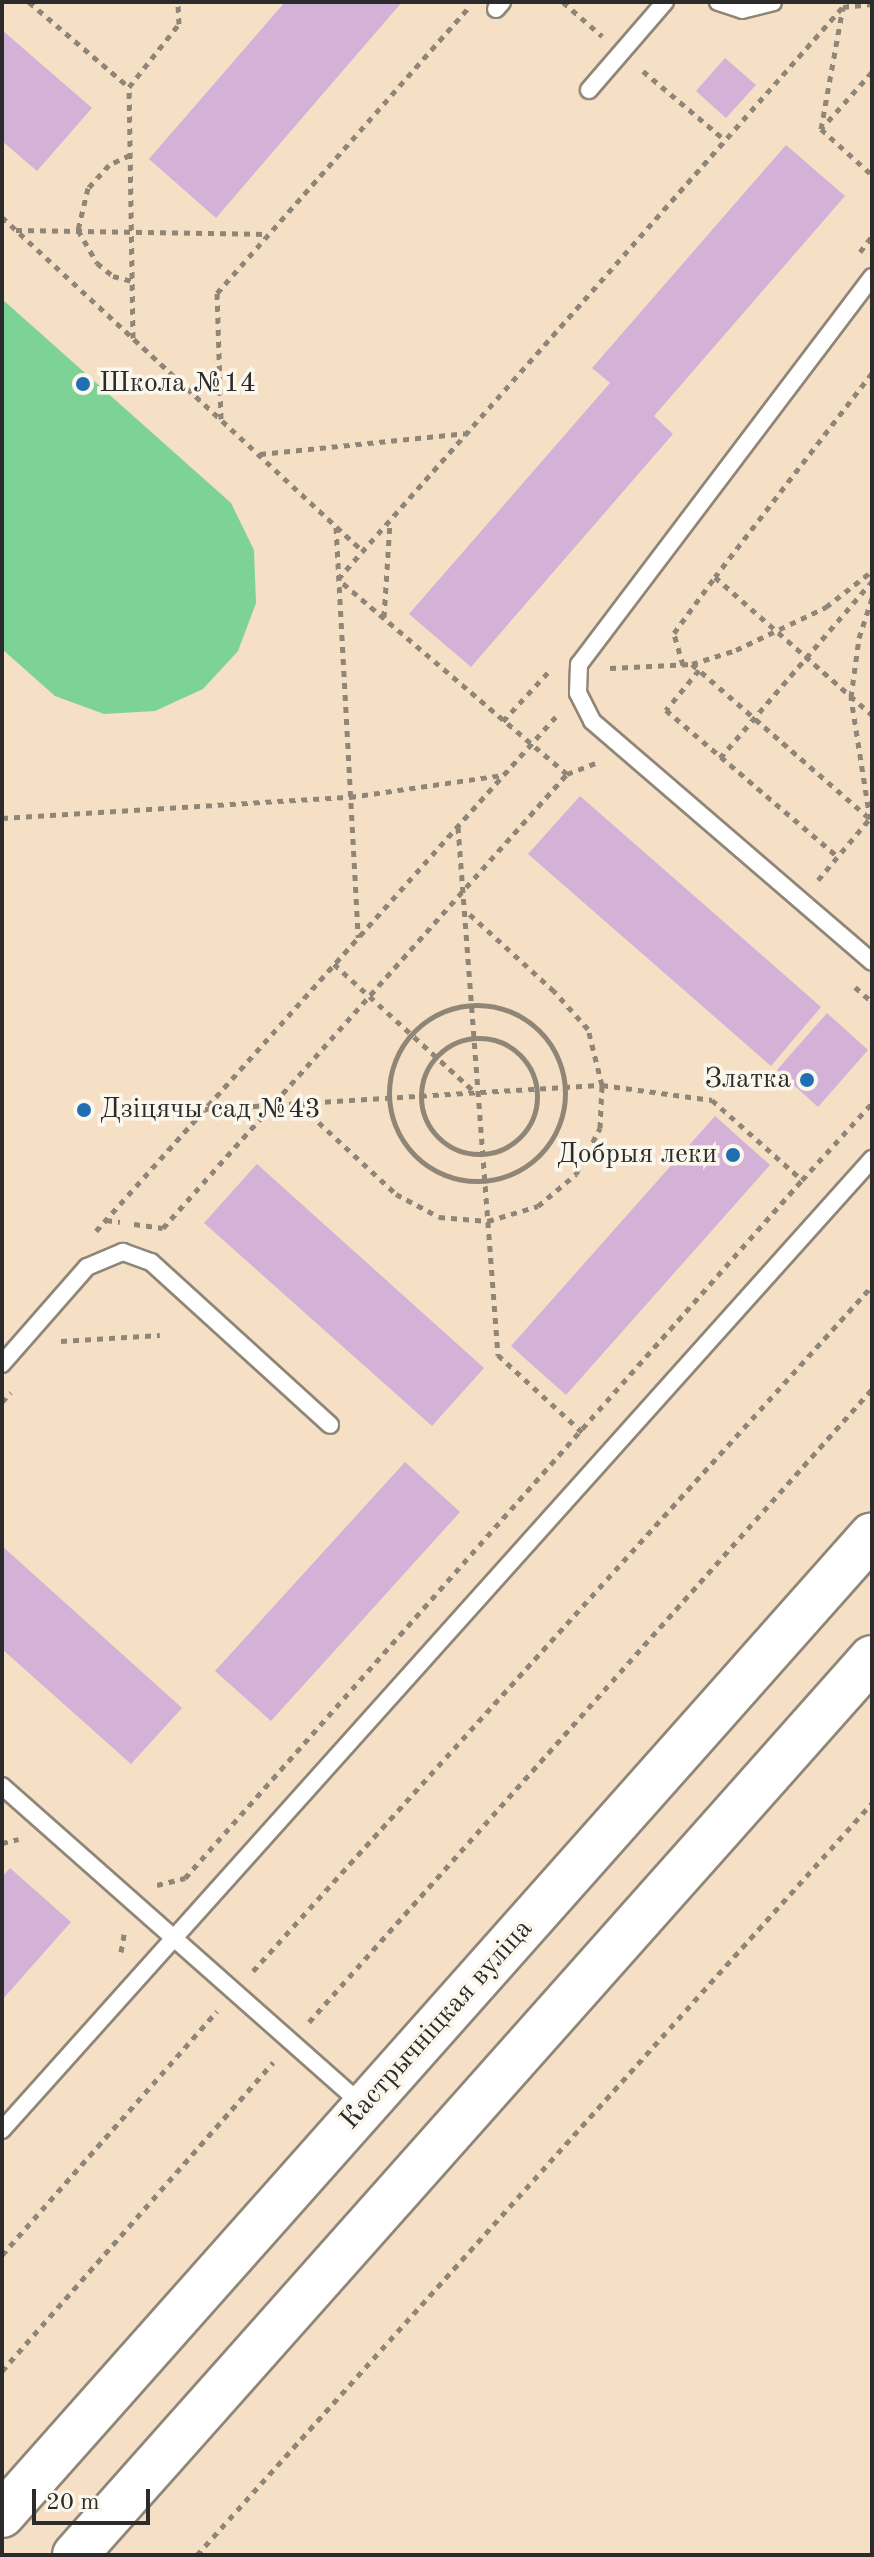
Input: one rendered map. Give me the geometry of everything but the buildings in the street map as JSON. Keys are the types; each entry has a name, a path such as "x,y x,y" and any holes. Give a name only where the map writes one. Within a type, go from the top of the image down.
{"main road":[{"name":"Кастрычніцкая вуліца","path":"2,2515 872,1535"},
{"path":"75,2555 872,1658"}],"lane":[{"path":"589,90 665,2"},
{"path":"718,2 742,10 773,2"},
{"path":"872,277 579,664 578,693 592,721 872,962"},
{"path":"2,2130 872,1159"},
{"path":"2,1364 87,1267 123,1252 151,1262 330,1425"},
{"path":"2,1786 171,1939 364,2106"}],"path":[{"path":"29,2 129,87"},
{"path":"133,338 129,87 179,24 178,2"},
{"path":"221,419 217,293 473,2"},
{"path":"338,579 845,4 872,4"},
{"path":"821,129 845,4"},
{"path":"821,129 872,72"},
{"path":"821,129 872,175"},
{"path":"130,155 109,165 88,188 78,230 97,263 113,276 132,281"},
{"path":"2,217 363,551"},
{"path":"16,230 269,234"},
{"path":"683,665 674,633 872,373"},
{"path":"258,454 466,433"},
{"path":"384,617 390,521"},
{"path":"336,526 358,938"},
{"path":"606,668 692,664 780,633 826,607 872,571"},
{"path":"715,577 872,715"},
{"path":"106,1220 163,1228 567,774 338,579"},
{"path":"720,758 872,581"},
{"path":"811,888 871,818 851,697 859,638 872,598"},
{"path":"503,721 559,660"},
{"path":"692,664 871,818"},
{"path":"699,670 666,710 838,857"},
{"path":"85,1244 565,706"},
{"path":"2,818 350,797 503,775"},
{"path":"457,826 466,911 472,1037 498,1355 583,1433"},
{"path":"300,1105 396,1194 439,1217 488,1221 538,1206 576,1174 600,1128 602,1085 588,1029 554,991 466,911"},
{"path":"334,964 477,1093"},
{"path":"470,1005 505,1009 535,1026 557,1054 566,1087 561,1122 544,1151 516,1173 483,1182 449,1178 419,1160 398,1133 389,1099 393,1064 411,1034 438,1014 470,1005"},
{"path":"472,1037 496,1039 516,1049 531,1067 538,1089 535,1113 524,1134 504,1149 481,1155 458,1151 438,1139 425,1120 420,1097 424,1075 435,1056 472,1037"},
{"path":"205,1109 602,1085 712,1100 802,1180"},
{"path":"146,1883 165,1886 185,1878 583,1433 872,1103"},
{"path":"2,2255 234,1993 872,1286"},
{"path":"56,1341 160,1335"},
{"path":"2,2371 872,1389"},
{"path":"197,2555 872,1803"},
{"path":"113,1961 123,1950 121,1921"}],"green space":[{"path":"2,299 231,503 254,550 256,603 238,651 203,689 155,711 104,714 55,696 2,649"}],"place":[{"name":"Школа №14","path":"83,384"},
{"name":"Златка","path":"807,1080"},
{"name":"Дзіцячы сад №43","path":"84,1110"},
{"name":"Добрыя леки","path":"733,1155"}]}
